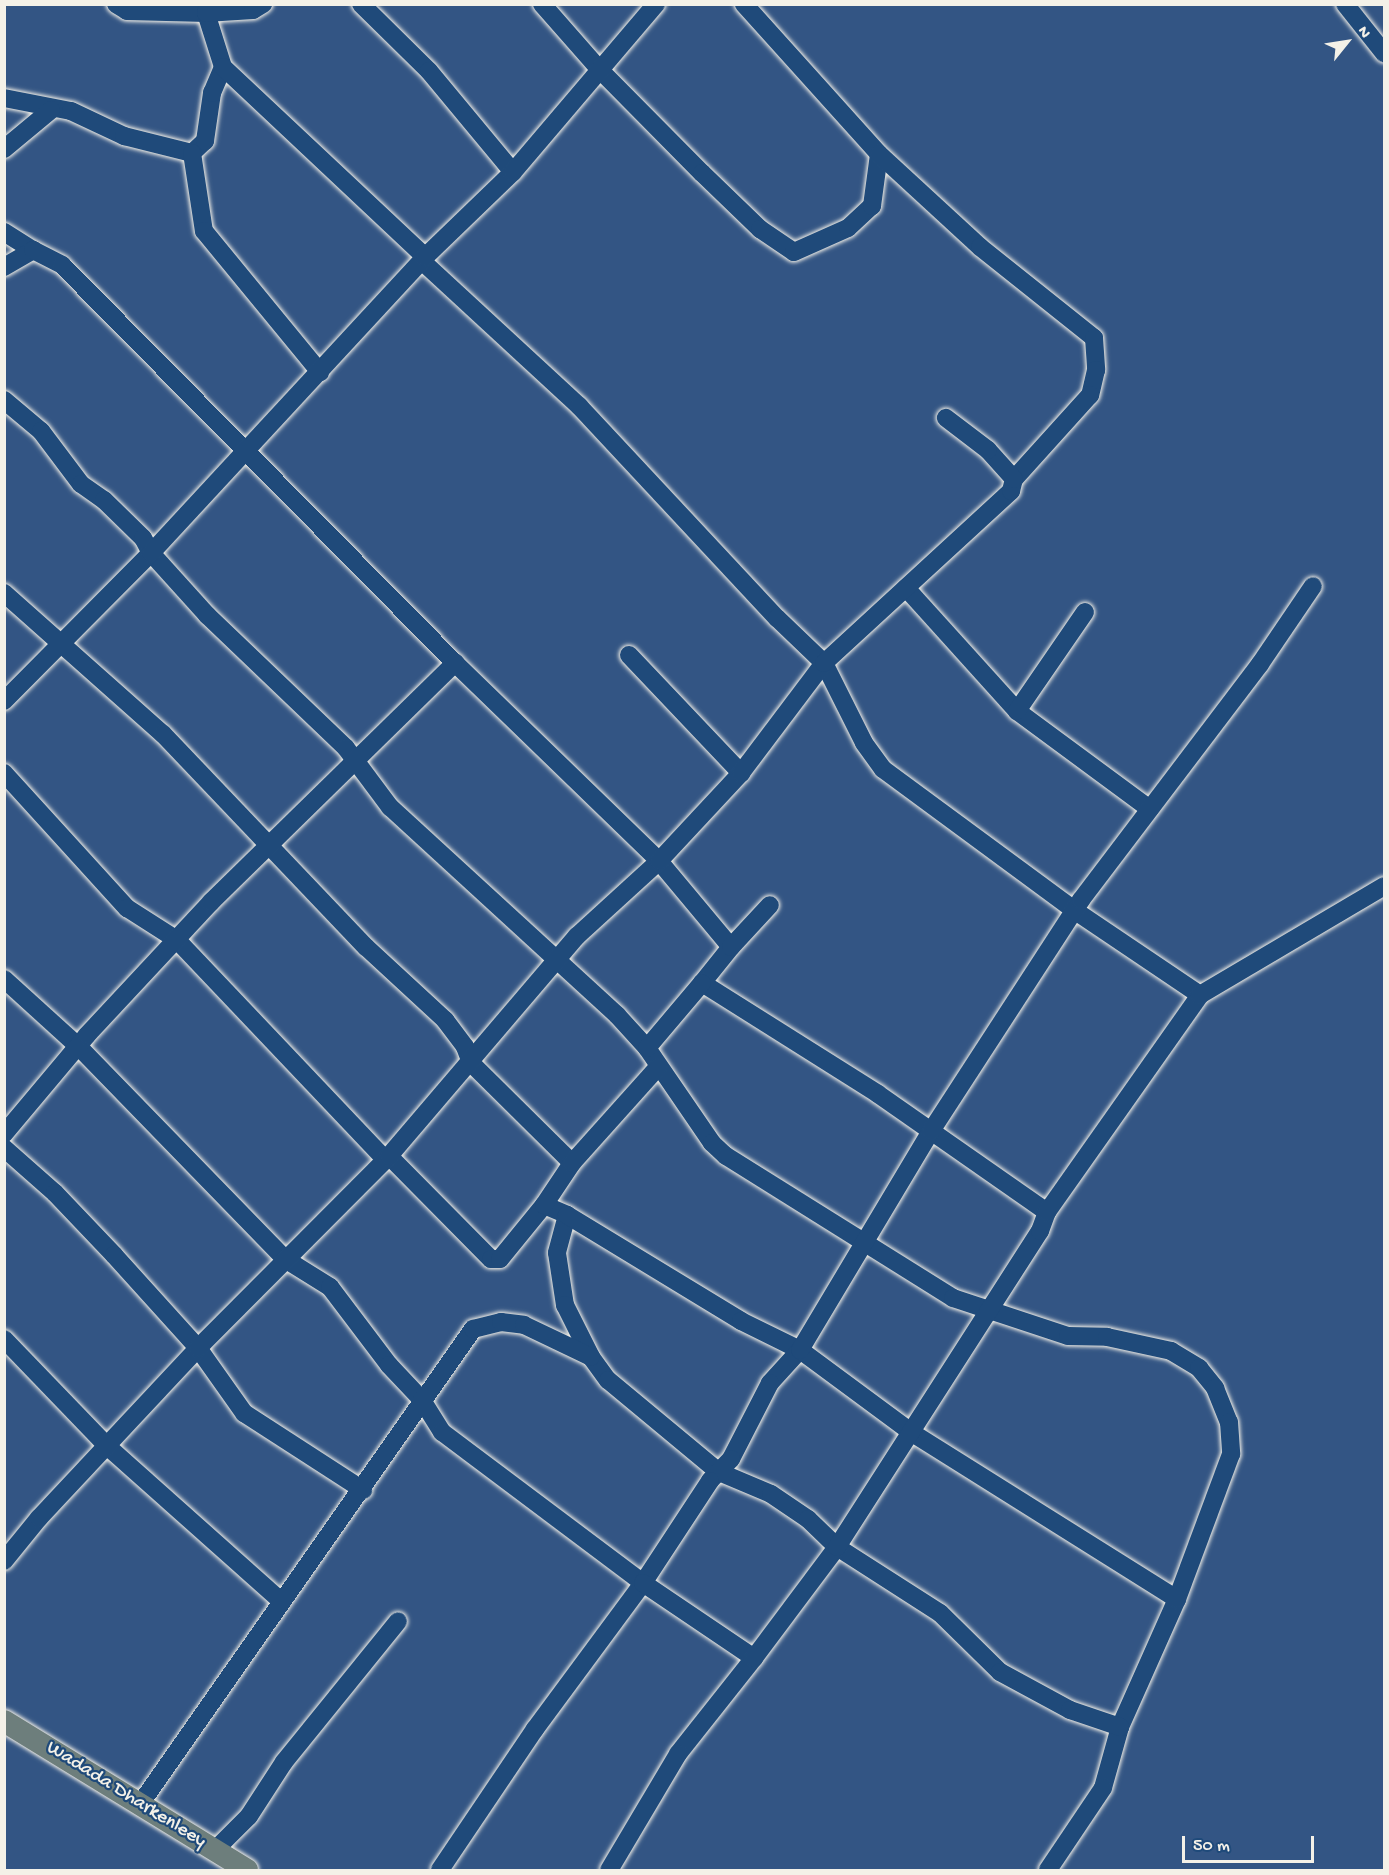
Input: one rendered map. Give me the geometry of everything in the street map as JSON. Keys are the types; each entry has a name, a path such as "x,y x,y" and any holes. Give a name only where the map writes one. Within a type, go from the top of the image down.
{"main road":[{"name":"Wadada Dharkenleey","path":"4,1721 247,1870"}],"street":[{"path":"116,4 127,11 253,10 263,4"},
{"path":"361,4 429,71 513,172"},
{"path":"542,4 600,70 760,229 794,252 848,228 872,206 879,154"},
{"path":"4,701 151,553 424,260 513,172 656,4"},
{"path":"7,1553 198,1348 387,1158 471,1063 577,936 659,861 741,773 824,663 1011,491 1014,479 1090,395 1096,370 1094,338 988,253 879,154 744,4"},
{"path":"1345,4 1384,53"},
{"path":"207,9 223,67 579,406 777,618 824,663 864,743 883,769 1074,910 1200,995"},
{"path":"192,153 205,141 212,93 223,67"},
{"path":"4,99 51,110 71,111 124,136 192,153"},
{"path":"4,149 51,110"},
{"path":"192,153 204,231 320,372"},
{"path":"4,232 62,265 455,663 659,861 731,946"},
{"path":"4,267 33,250"},
{"path":"4,400 41,431 81,484 104,500 143,538 151,553 207,615 354,759 390,807 617,1015 647,1048 658,1067 719,1150 756,1177 953,1298 1068,1336 1107,1337 1171,1351 1199,1368 1215,1388 1229,1422 1232,1454 1177,1599 1120,1727 1103,1788 1048,1870"},
{"path":"946,418 988,450 1014,479"},
{"path":"440,1870 535,1729 642,1583 718,1472 731,1459 770,1383 800,1350 931,1131 1074,910 1260,664 1313,586"},
{"path":"906,588 1017,711 1150,809"},
{"path":"4,593 59,644 164,734 366,947 445,1020 465,1047 471,1063 572,1163"},
{"path":"1017,711 1085,612"},
{"path":"629,655 741,773"},
{"path":"4,1134 78,1046 177,940 270,848 354,759 455,663"},
{"path":"4,773 127,908 177,940 387,1158 490,1258 500,1259 544,1205 572,1163 658,1067"},
{"path":"609,1870 678,1754 837,1547 1040,1231 1047,1212 1200,995 1384,886"},
{"path":"647,1048 731,946 770,905"},
{"path":"4,979 78,1046 285,1259 330,1287 389,1365 422,1400 442,1432 642,1583 754,1658"},
{"path":"702,983 931,1131 1047,1212"},
{"path":"4,1148 55,1193 198,1348 244,1413 363,1490"},
{"path":"544,1205 567,1215 741,1321 800,1350 911,1432 1177,1599"},
{"path":"567,1215 557,1253 565,1305 591,1357 608,1380 718,1472 771,1494 808,1519 837,1547 940,1613 1000,1672 1070,1710 1120,1727"},
{"path":"141,1803 363,1490 422,1400 473,1329 485,1324 524,1325 591,1357"},
{"path":"4,1339 107,1446 282,1602"},
{"path":"215,1850 249,1816 284,1762 398,1621"}]}
